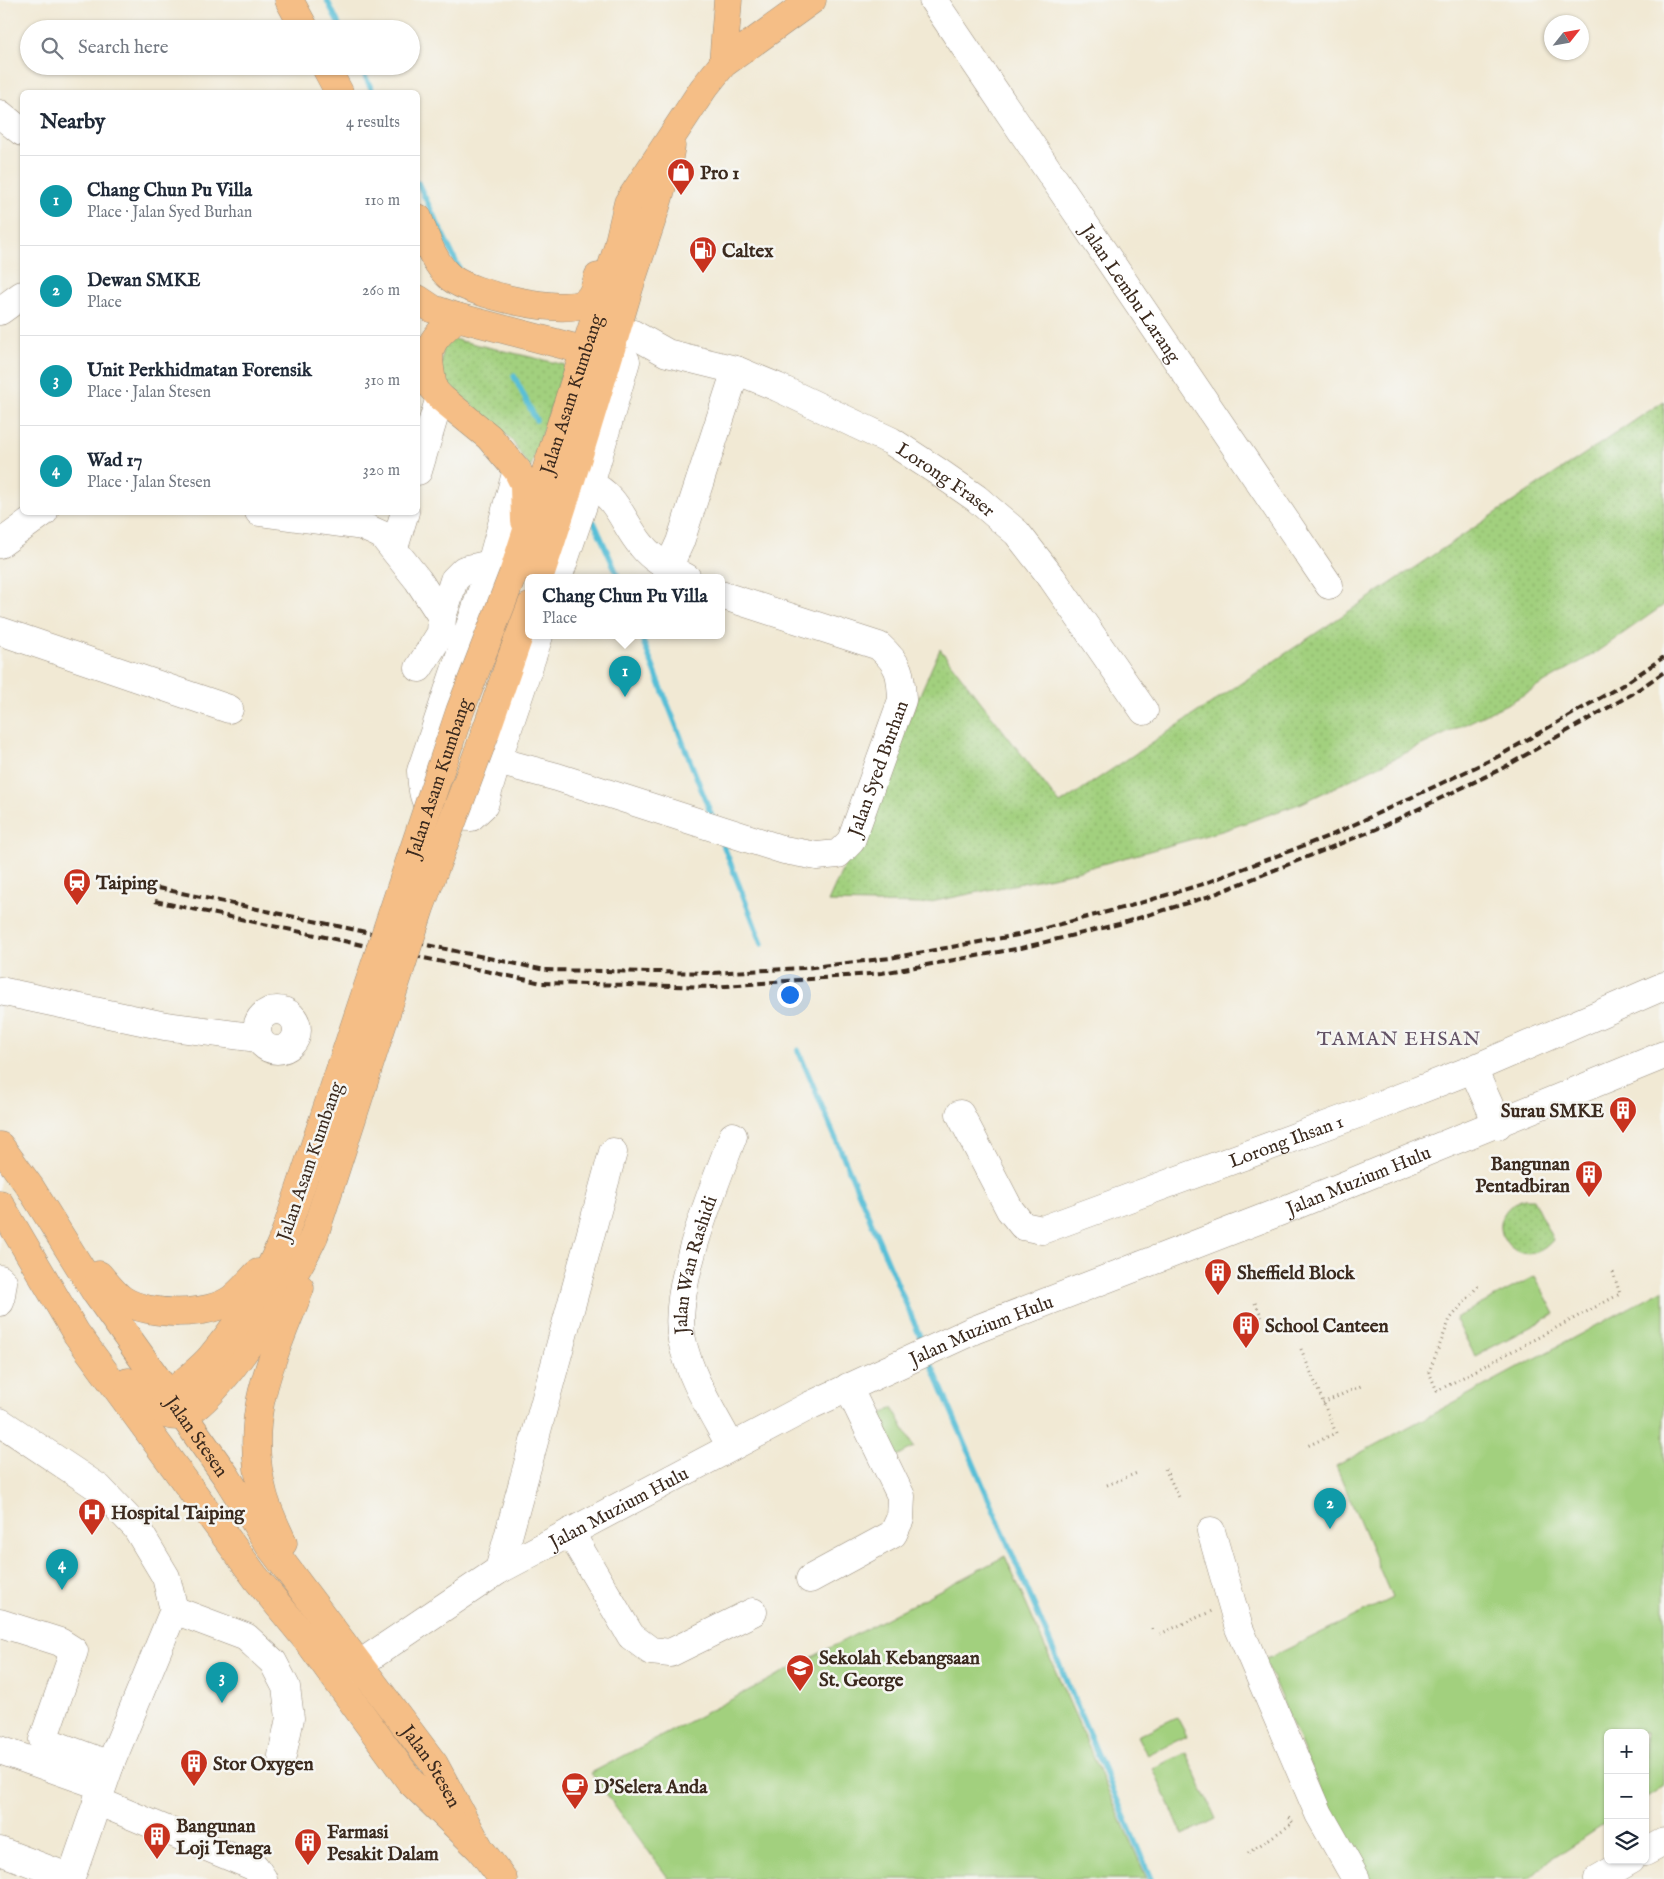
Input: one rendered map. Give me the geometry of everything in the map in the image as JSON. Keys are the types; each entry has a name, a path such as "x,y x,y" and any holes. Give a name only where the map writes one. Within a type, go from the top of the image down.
{"main road":[{"path":"289,0 300,20"},
{"path":"723,64 728,0"},
{"name":"Jalan Asam Kumbang","path":"514,572 549,507 579,458 606,356 605,326 616,250 628,203 653,162 672,139 702,89 723,64 812,0"},
{"path":"330,75 338,90"},
{"name":"Jalan Asam Kumbang","path":"605,326 658,202 667,170 672,139"},
{"path":"420,222 440,267 459,283 484,294 546,305 584,303 593,295 607,254 616,250"},
{"path":"420,301 457,317 606,356"},
{"path":"457,317 433,339 428,357 430,385 488,437 516,470 524,484 525,535"},
{"name":"Jalan Asam Kumbang","path":"172,1407 252,1304 277,1254 445,755 514,572 525,535 549,507 555,442 606,356"},
{"name":"Jalan Asam Kumbang","path":"172,1407 202,1400 232,1369 303,1261 314,1236 420,908 485,734 525,619"},
{"name":"Jalan Stesen","path":"0,1146 30,1187 96,1293 172,1407 268,1545 305,1592 410,1781 480,1849 503,1879"},
{"path":"30,1187 94,1269 121,1299 138,1308 180,1313 202,1310 233,1299 277,1254"},
{"path":"0,1200 67,1289 129,1383 144,1399 172,1407 173,1439 218,1511 250,1550 311,1644"},
{"name":"Jalan Stesen","path":"0,1204 76,1333 256,1578 311,1644 348,1672"},
{"path":"303,1261 303,1279 268,1372 257,1409 255,1435 263,1494 305,1592"}],"street":[{"name":"Jalan Lembu Larang","path":"933,0 1329,585"},
{"path":"0,114 20,130"},
{"path":"0,311 20,296"},
{"name":"Lorong Fraser","path":"605,326 633,334 667,353 736,370 838,414 891,441 937,471 983,504 1022,540 1052,578 1144,711"},
{"name":"Lorong Fraser","path":"606,356 667,353"},
{"path":"559,574 590,485 606,356"},
{"path":"677,573 680,542 736,370"},
{"path":"420,456 430,385"},
{"path":"516,470 514,572 420,771 422,796 432,810 445,817 471,817 484,805 538,639"},
{"path":"590,485 601,489 611,498 624,523 643,548 677,573"},
{"path":"0,544 40,515"},
{"path":"281,515 362,526 382,535 394,548 442,617"},
{"path":"394,548 403,515"},
{"path":"419,668 441,633 442,617 454,580 464,570 514,572"},
{"name":"Jalan Syed Burhan","path":"497,761 558,777 784,850 817,856 838,854 851,841 902,700 901,675 894,660 879,646 725,596"},
{"path":"0,631 229,709"},
{"name":"Lorong Ihsan 1","path":"960,1114 1010,1210 1023,1226 1042,1230 1363,1112 1473,1069 1664,986"},
{"path":"0,992 165,1026 258,1038"},
{"name":"Jalan Muzium Hulu","path":"348,1672 498,1570 731,1447 913,1356 1498,1125 1664,1055"},
{"path":"1473,1069 1498,1125"},
{"name":"Jalan Wan Rashidi","path":"731,1447 687,1362 681,1339 679,1314 686,1276 733,1136"},
{"path":"498,1570 613,1152"},
{"path":"0,1279 3,1282 0,1302"},
{"path":"810,1579 893,1534 900,1519 901,1496 848,1387"},
{"path":"0,1422 99,1488 141,1535 166,1577 174,1610 103,1784 71,1879 0,1851"},
{"path":"1211,1531 1239,1628 1319,1814 1356,1879"},
{"path":"570,1532 631,1636 651,1651 670,1653 753,1612"},
{"path":"174,1610 246,1637 273,1662 286,1687 290,1718 282,1756"},
{"path":"0,1623 60,1642 74,1651 43,1740 103,1784 255,1867 263,1879"},
{"path":"0,1750 103,1784"},
{"path":"1649,1850 1664,1842"},
{"path":"1598,1879 1624,1864"}],"path":[{"path":"1478,1286 1450,1319 1429,1372 1437,1391 1620,1294 1613,1272"},
{"path":"1255,1303 1262,1317"},
{"path":"1301,1349 1336,1433 1305,1447"},
{"path":"1323,1403 1363,1385"},
{"path":"1166,1469 1179,1498"},
{"path":"1107,1486 1137,1473"},
{"path":"1160,1634 1221,1607"},
{"path":"1248,1853 1292,1823 1288,1817"}],"green space":[{"path":"444,337 565,365 530,469 511,439 440,378"},
{"path":"1664,401 1664,605 1592,655 1511,702 1302,803 1225,830 1066,874 921,904 828,902 940,649 1060,804"},
{"path":"1524,1199 1533,1199 1553,1240 1539,1251 1526,1254 1515,1250 1506,1242 1501,1231 1502,1218 1509,1207"},
{"path":"1535,1276 1555,1314 1475,1356 1455,1318"},
{"path":"1664,1289 1664,1786 1649,1795 1649,1729 1604,1729 1604,1825 1550,1860 1529,1879 1366,1879 1337,1829 1265,1660 1392,1598 1336,1466"},
{"path":"893,1408 914,1447 897,1456 876,1417"},
{"path":"1005,1556 1147,1879 669,1879 591,1773"},
{"path":"1177,1717 1187,1736 1147,1755 1137,1736"},
{"path":"1186,1753 1216,1819 1183,1835 1153,1768"}],"waterway":[{"path":"327,0 337,20"},
{"path":"364,75 372,90"},
{"path":"420,187 461,272"},
{"path":"514,376 536,420"},
{"path":"594,522 617,574"},
{"path":"642,639 713,819"},
{"path":"721,839 762,944"},
{"path":"798,1050 924,1346"},
{"path":"929,1359 1151,1879"}],"railway":[{"path":"158,888 545,970 712,973 804,968 890,958 1018,935 1130,906 1203,884 1334,834 1499,756 1626,683 1664,657"},
{"path":"155,901 542,983 714,987 882,973 1021,948 1119,924 1210,896 1379,828 1501,769 1632,694 1664,672"}],"place":[{"name":"Pro 1","path":"681,196"},
{"name":"Caltex","path":"703,274"},
{"name":"Chang Chun Pu Villa","path":"625,697"},
{"name":"Taiping","path":"77,906"},
{"name":"Surau SMKE","path":"1623,1134"},
{"name":"Bangunan Pentadbiran","path":"1589,1198"},
{"name":"Sheffield Block","path":"1218,1296"},
{"name":"School Canteen","path":"1246,1349"},
{"name":"Dewan SMKE","path":"1330,1529"},
{"name":"Hospital Taiping","path":"92,1536"},
{"name":"Wad 17","path":"62,1590"},
{"name":"Sekolah Kebangsaan St. George","path":"800,1692"},
{"name":"Unit Perkhidmatan Forensik","path":"222,1703"},
{"name":"Stor Oxygen","path":"194,1787"},
{"name":"D'Selera Anda","path":"575,1810"},
{"name":"Bangunan Loji Tenaga","path":"157,1860"},
{"name":"Farmasi Pesakit Dalam","path":"308,1866"}],"district":[{"name":"TAMAN EHSAN","path":"1399,1038"}]}
